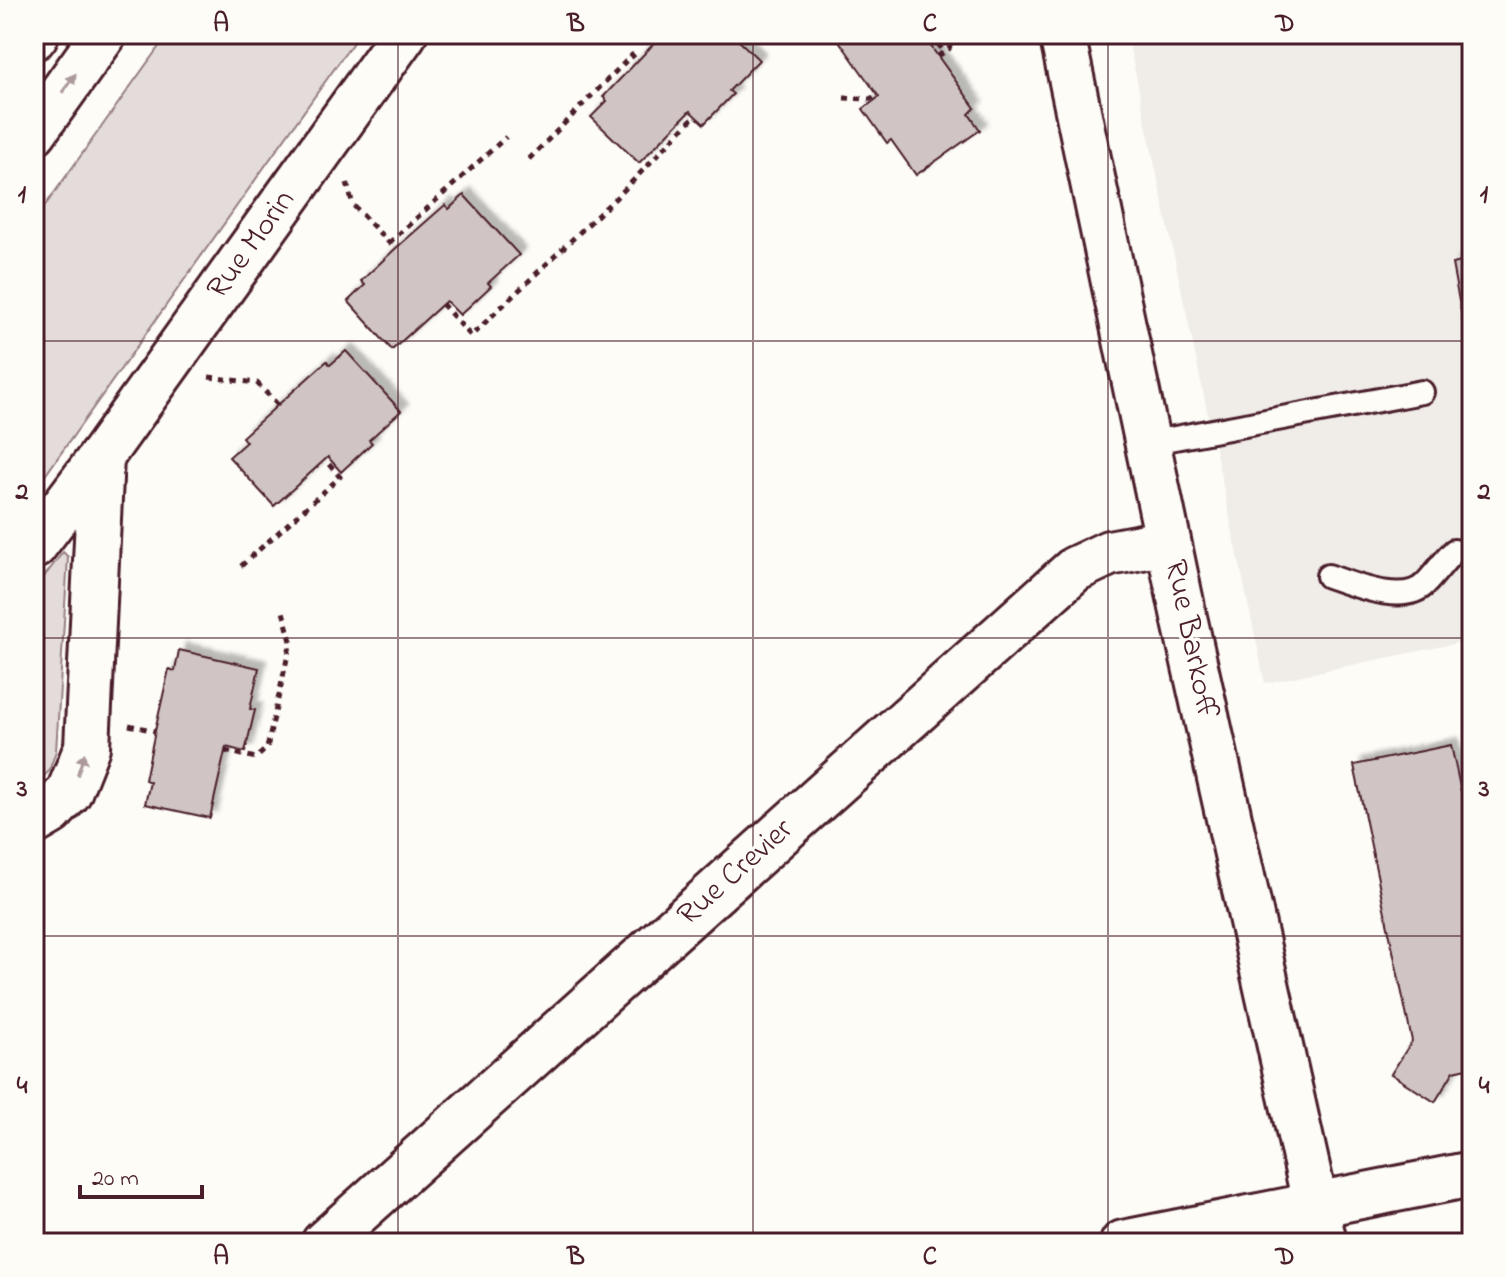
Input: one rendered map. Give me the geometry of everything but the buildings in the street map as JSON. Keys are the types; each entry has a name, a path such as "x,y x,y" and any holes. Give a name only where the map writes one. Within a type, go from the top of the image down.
{"main road":[{"path":"34,132 104,34"},
{"name":"Rue Morin","path":"34,546 404,34"},
{"name":"Rue Barkoff","path":"1062,34 1168,542 1319,1224"},
{"path":"34,822 51,812 69,792 87,747 101,457"},
{"name":"Rue Crevier","path":"324,1243 1075,569 1109,553 1168,542"},
{"path":"1123,1243 1319,1224 1472,1174"}],"lane":[{"path":"1148,443 1422,392"},
{"path":"1328,576 1380,592 1409,592 1424,586 1454,551"}],"path":[{"path":"931,34 941,54 949,49 954,34"},
{"path":"529,159 632,55 637,61"},
{"path":"844,98 870,99 877,95"},
{"path":"442,304 471,336 646,169 691,120 686,114"},
{"path":"389,243 506,137"},
{"path":"345,175 353,205 395,249"},
{"path":"199,376 257,383 278,405"},
{"path":"241,566 340,477 325,460"},
{"path":"225,751 256,758 267,748 291,641 282,608"},
{"path":"117,723 155,731"}],"shaded area":[{"path":"168,34 359,34 34,491 34,221"},
{"path":"1127,34 1472,34 1472,640 1265,683"},
{"path":"63,552 68,557 56,751 49,771 34,787 34,590"}]}
